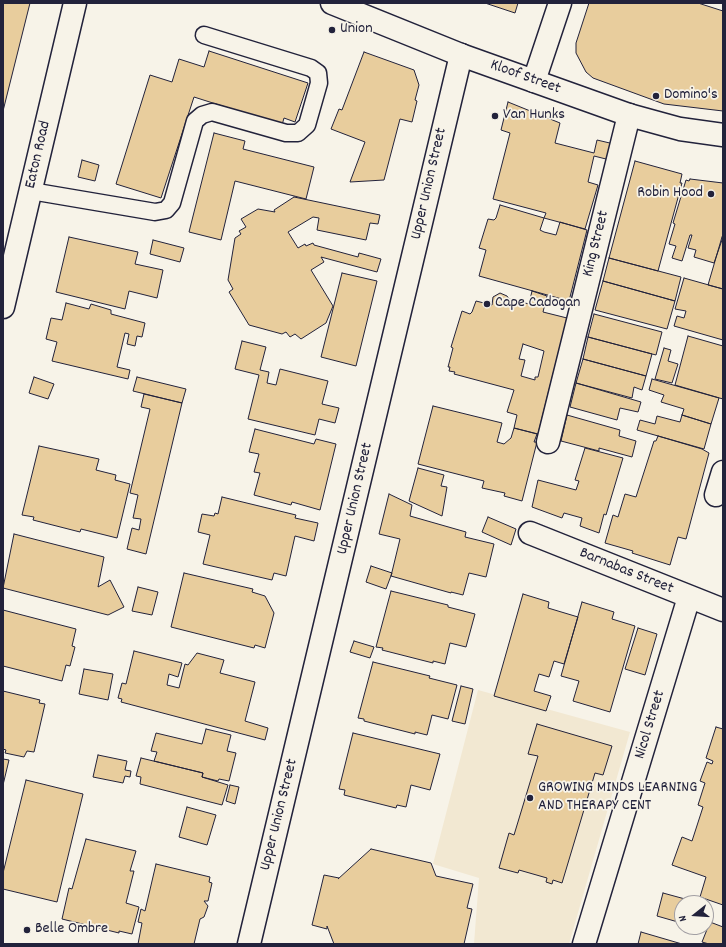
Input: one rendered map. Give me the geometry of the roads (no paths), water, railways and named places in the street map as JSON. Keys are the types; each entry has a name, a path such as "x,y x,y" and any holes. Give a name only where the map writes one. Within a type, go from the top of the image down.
{"street":[{"name":"Eaton Road","path":"3,307 76,3"},
{"name":"Kloof Street","path":"332,3 461,55 629,115 680,129 723,135"},
{"path":"534,81 560,3"},
{"name":"Upper Union Street","path":"249,944 461,55"},
{"name":"King Street","path":"548,442 629,115"},
{"path":"716,495 723,472"},
{"name":"Barnabas Street","path":"530,533 723,610"},
{"name":"Nicol Street","path":"584,944 690,597"}],"lane":[{"path":"31,191 155,212 166,210 172,203 195,121 202,115 212,112 286,133 298,133 307,125 320,83 318,74 311,68 204,35"}],"place":[{"name":"Union","path":"332,30"},
{"name":"Domino's","path":"656,96"},
{"name":"Van Hunks","path":"495,116"},
{"name":"Robin Hood","path":"711,194"},
{"name":"Cape Cadogan","path":"487,304"},
{"name":"GROWING MINDS LEARNING AND THERAPY CENT","path":"530,798"},
{"name":"Belle Ombre","path":"27,930"}]}
